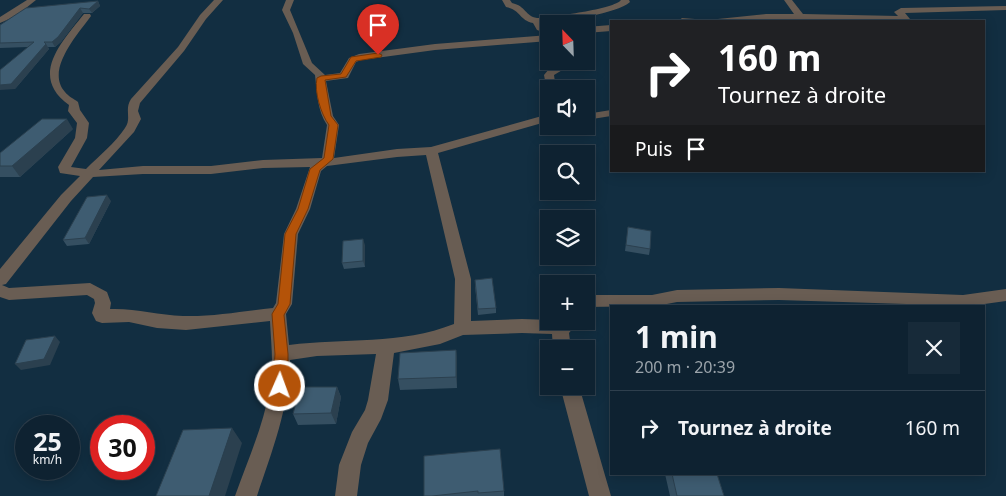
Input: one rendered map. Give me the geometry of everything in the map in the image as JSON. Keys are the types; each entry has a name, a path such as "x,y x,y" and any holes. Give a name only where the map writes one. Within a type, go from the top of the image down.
{"street":[{"path":"0,20 13,14 32,0"},
{"path":"0,280 60,204 130,130 135,119 132,105 180,50 200,23 206,11 219,0"},
{"path":"246,496 269,429 280,386 282,354 278,314 284,304 293,227 303,209 315,169 328,159 333,125 327,116 320,84 320,74 308,64 298,33 286,10 290,0"},
{"path":"506,0 508,5 518,7 528,19 537,21 570,17 622,6 626,2 625,0"},
{"path":"788,0 800,17"},
{"path":"726,20 766,17 903,19 906,18 898,12 1006,8"},
{"path":"87,16 68,40 55,65 53,76 60,94 74,104 74,111 80,114 84,124 84,133 64,168 70,171 100,174 168,169 211,170 263,164 324,163 397,153 431,151 480,139 540,120"},
{"path":"537,21 540,26"},
{"path":"595,30 609,30"},
{"path":"321,78 346,75 351,61 359,57 434,47 540,40"},
{"path":"550,80 549,75 556,70"},
{"path":"595,116 610,113"},
{"path":"431,151 463,279 462,328"},
{"path":"0,291 9,294 90,289 101,296 103,303 100,310 102,316 129,315 170,322 214,321 278,314"},
{"path":"595,301 652,301 677,296 779,294 963,301 1006,295"},
{"path":"282,354 317,349 386,347 426,341 462,328 540,325"},
{"path":"346,496 350,465 359,439 374,413 378,400 386,347"},
{"path":"572,395 600,496"}],"building":[{"path":"98,1 89,9 80,8 58,37 52,42 44,42 46,44 11,84 0,85 0,70 34,42 0,43 0,25 26,8"},
{"path":"42,119 67,119 12,166 0,166 0,153"},
{"path":"107,195 85,238 63,240 87,197"},
{"path":"628,227 651,231 650,249 626,245"},
{"path":"363,239 363,261 342,263 343,241"},
{"path":"492,278 496,308 478,309 475,280"},
{"path":"55,336 44,359 15,364 26,340"},
{"path":"456,350 456,377 398,379 400,353"},
{"path":"300,387 337,387 331,413 293,414"},
{"path":"232,428 209,496 156,496 183,430"},
{"path":"500,449 504,491 478,493 478,491 424,496 424,456"},
{"path":"672,475 717,475 724,496 677,496"}],"route":[{"path":"280,386 282,354 278,314 284,304 291,234 303,209 315,169 328,159 332,138 333,125 327,116 324,94 320,84 321,78 344,76 351,61 354,59 378,55"}]}
